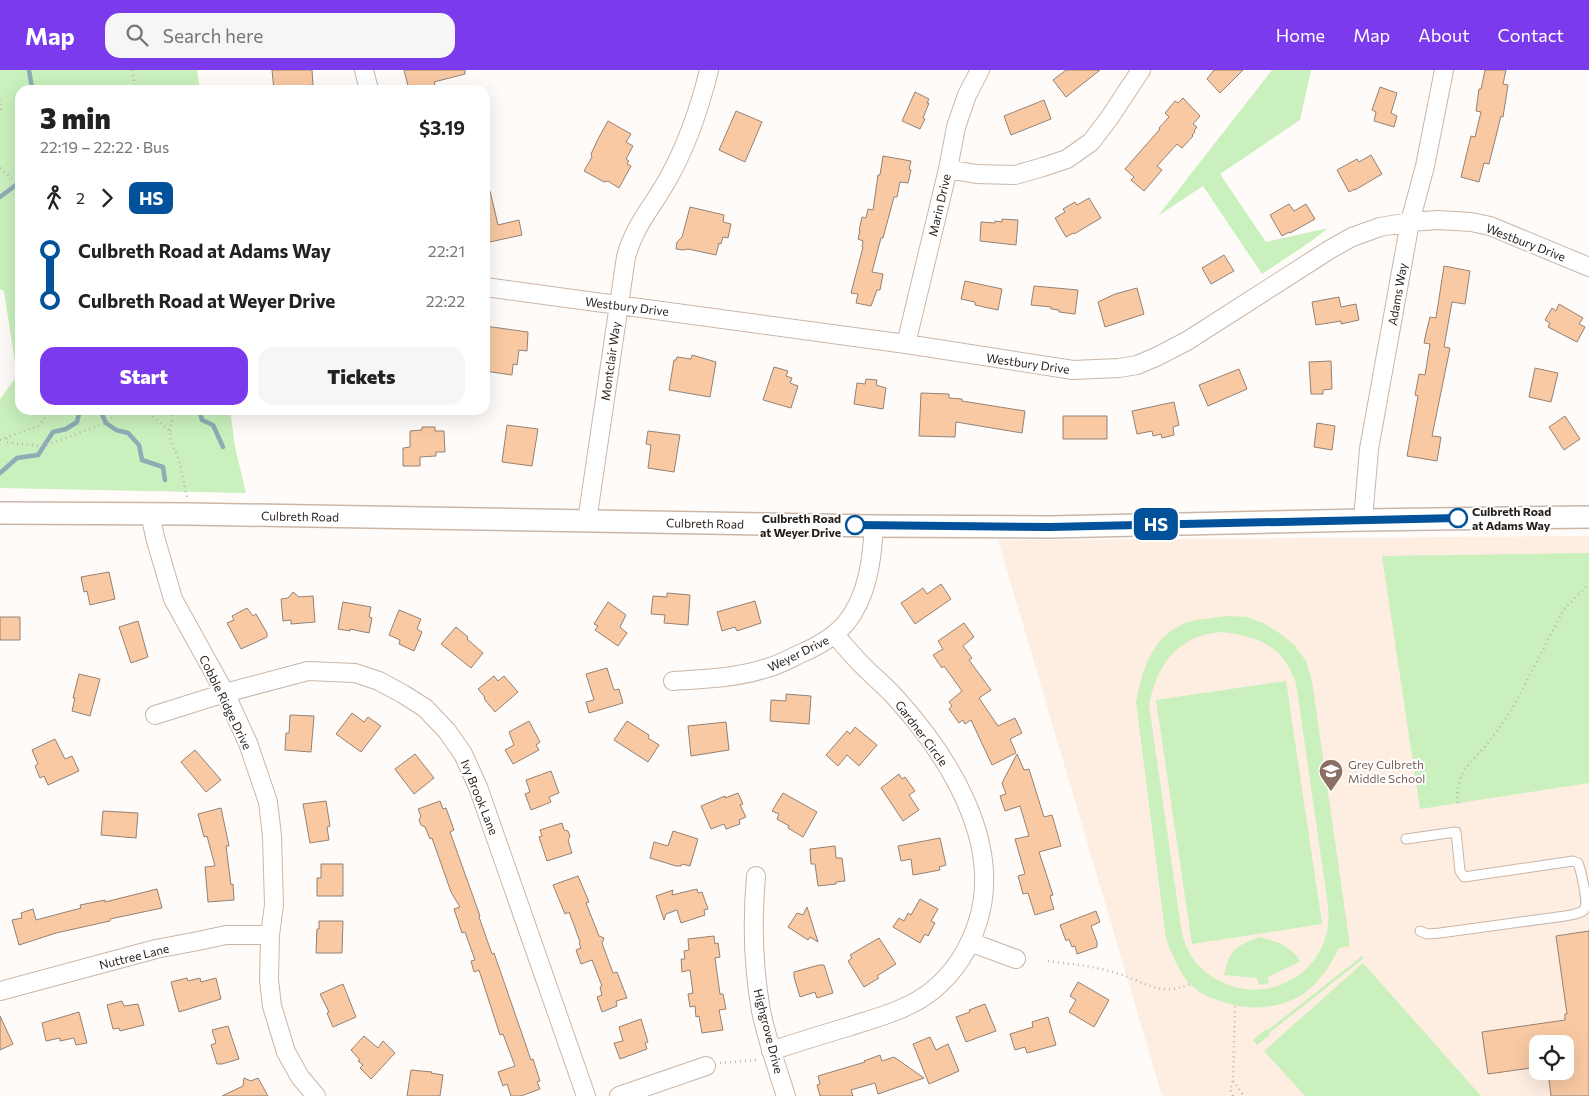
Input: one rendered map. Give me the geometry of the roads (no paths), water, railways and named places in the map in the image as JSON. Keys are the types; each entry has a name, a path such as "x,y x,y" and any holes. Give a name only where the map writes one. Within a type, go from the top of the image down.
{"street":[{"path":"364,70 368,85"},
{"name":"Montclair Way","path":"587,521 626,257 633,236 645,213 668,179 689,135 709,70"},
{"name":"Marin Drive","path":"906,344 948,170 956,127 967,95 980,70"},
{"path":"948,170 976,174 1015,174 1043,168 1067,159 1092,142 1141,70"},
{"name":"Adams Way","path":"1363,520 1369,449 1410,222 1425,166 1444,70"},
{"name":"Westbury Drive","path":"490,288 906,344 1073,370 1119,368 1136,365 1187,341 1352,237 1380,227 1438,220 1471,222 1490,226 1589,266"},
{"name":"Culbreth Road","path":"0,513 150,513 874,526 1050,527 1589,517"},
{"name":"Cobble Ridge Drive","path":"150,513 173,598 248,743 270,812 274,905 270,936 269,980 272,1006 286,1052 300,1077 316,1096"},
{"name":"Weyer Drive","path":"673,681 717,679 767,668 815,647 835,635 853,612 867,581 873,549 874,526"},
{"name":"Gardner Circle","path":"766,1055 887,1014 915,1002 933,990 960,959 970,942 980,913 985,884 980,843 967,804 950,772 929,740 895,698 835,635"},
{"name":"Ivy Brook Lane","path":"155,715 308,671 355,673 379,681 425,708 447,731 463,754 478,787 586,1096"},
{"name":"Highgrove Drive","path":"756,876 753,923 755,970 762,1012 766,1055 786,1096"},
{"name":"Nuttree Lane","path":"0,991 156,949 198,940 226,935 270,936"},
{"path":"970,942 1016,959"},
{"path":"619,1096 706,1066"}],"lane":[{"path":"1406,839 1456,832 1460,871 1464,877 1573,862 1578,863 1586,899 1586,908 1579,913 1565,916 1449,932 1427,934 1420,931"}],"waterway":[{"path":"29,70 32,85"},
{"path":"0,197 15,186"},
{"path":"0,473 17,458 38,455 53,432 66,429 77,422 79,415"},
{"path":"102,415 106,423 116,430 128,433 139,445 142,460 163,467 165,480"},
{"path":"200,415 202,420 213,425 223,447"}],"place":[{"name":"Culbreth Road at Adams Way","path":"1458,518"},
{"name":"Culbreth Road at Weyer Drive","path":"855,525"},
{"name":"Grey Culbreth Middle School","path":"1331,792"}]}
